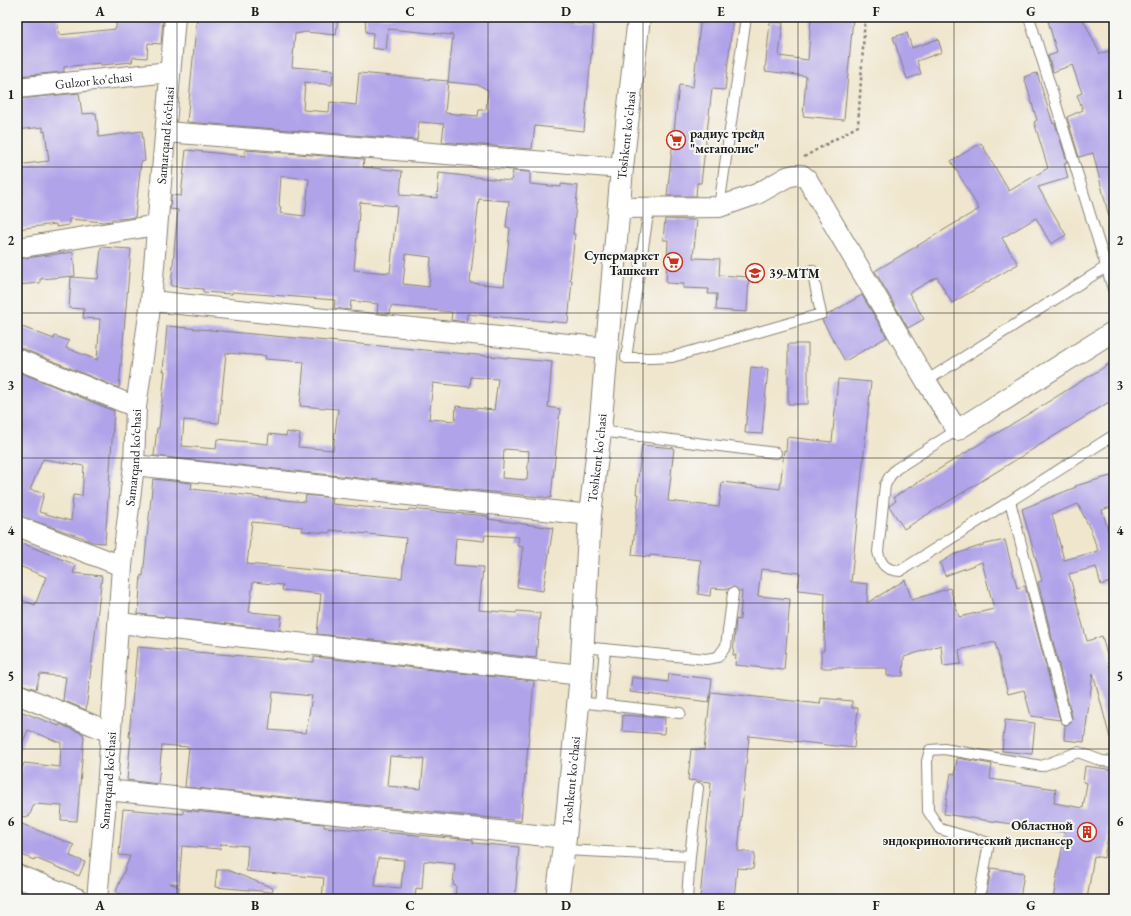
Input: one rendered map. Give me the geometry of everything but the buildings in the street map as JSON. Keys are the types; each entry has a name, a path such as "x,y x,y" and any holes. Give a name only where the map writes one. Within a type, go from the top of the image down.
{"main road":[{"name":"Toshkent ko'chasi","path":"557,899 581,675 590,515 600,431 618,208 639,17"},
{"path":"17,876 76,899"}],"street":[{"name":"Samarqand ko‘chasi","path":"97,899 107,790 122,566 134,465 136,407 151,301 175,17"},
{"name":"Gulzor ko'chasi","path":"17,88 170,72"},
{"path":"166,132 622,168"},
{"path":"618,208 719,207 757,194 787,177 802,175 807,179 926,381 957,430 1114,331"},
{"path":"17,248 157,225"},
{"path":"151,301 607,348"},
{"path":"17,359 136,407"},
{"path":"134,465 590,515"},
{"path":"17,526 122,566"},
{"path":"119,623 581,675"},
{"path":"17,694 110,732"},
{"path":"107,790 564,844"}],"lane":[{"path":"719,207 746,17"},
{"path":"1029,17 1114,292"},
{"path":"649,208 626,358 672,356 821,314 812,270"},
{"path":"926,381 1106,267"},
{"path":"957,430 896,469 885,485 878,552 880,561 884,566 891,570 900,571 1114,434"},
{"path":"600,431 776,453"},
{"path":"1010,501 1066,719"},
{"path":"583,647 706,659 718,656 726,646 733,593"},
{"path":"600,704 605,649"},
{"path":"578,702 680,713"},
{"path":"980,899 989,843 940,829 928,811 927,761 930,750 944,750 1042,766 1078,752 1102,761 1114,762"},
{"path":"687,899 690,856 698,788"},
{"path":"564,844 690,856"}],"path":[{"path":"799,160 858,126 865,17"}],"place":[{"name":"радиус трейд \"мегаполис\"","path":"676,140"},
{"name":"Супермаркет Ташкент","path":"673,262"},
{"name":"39-MTM","path":"755,273"},
{"name":"Областной эндокринологический диспансер","path":"1087,832"}]}
